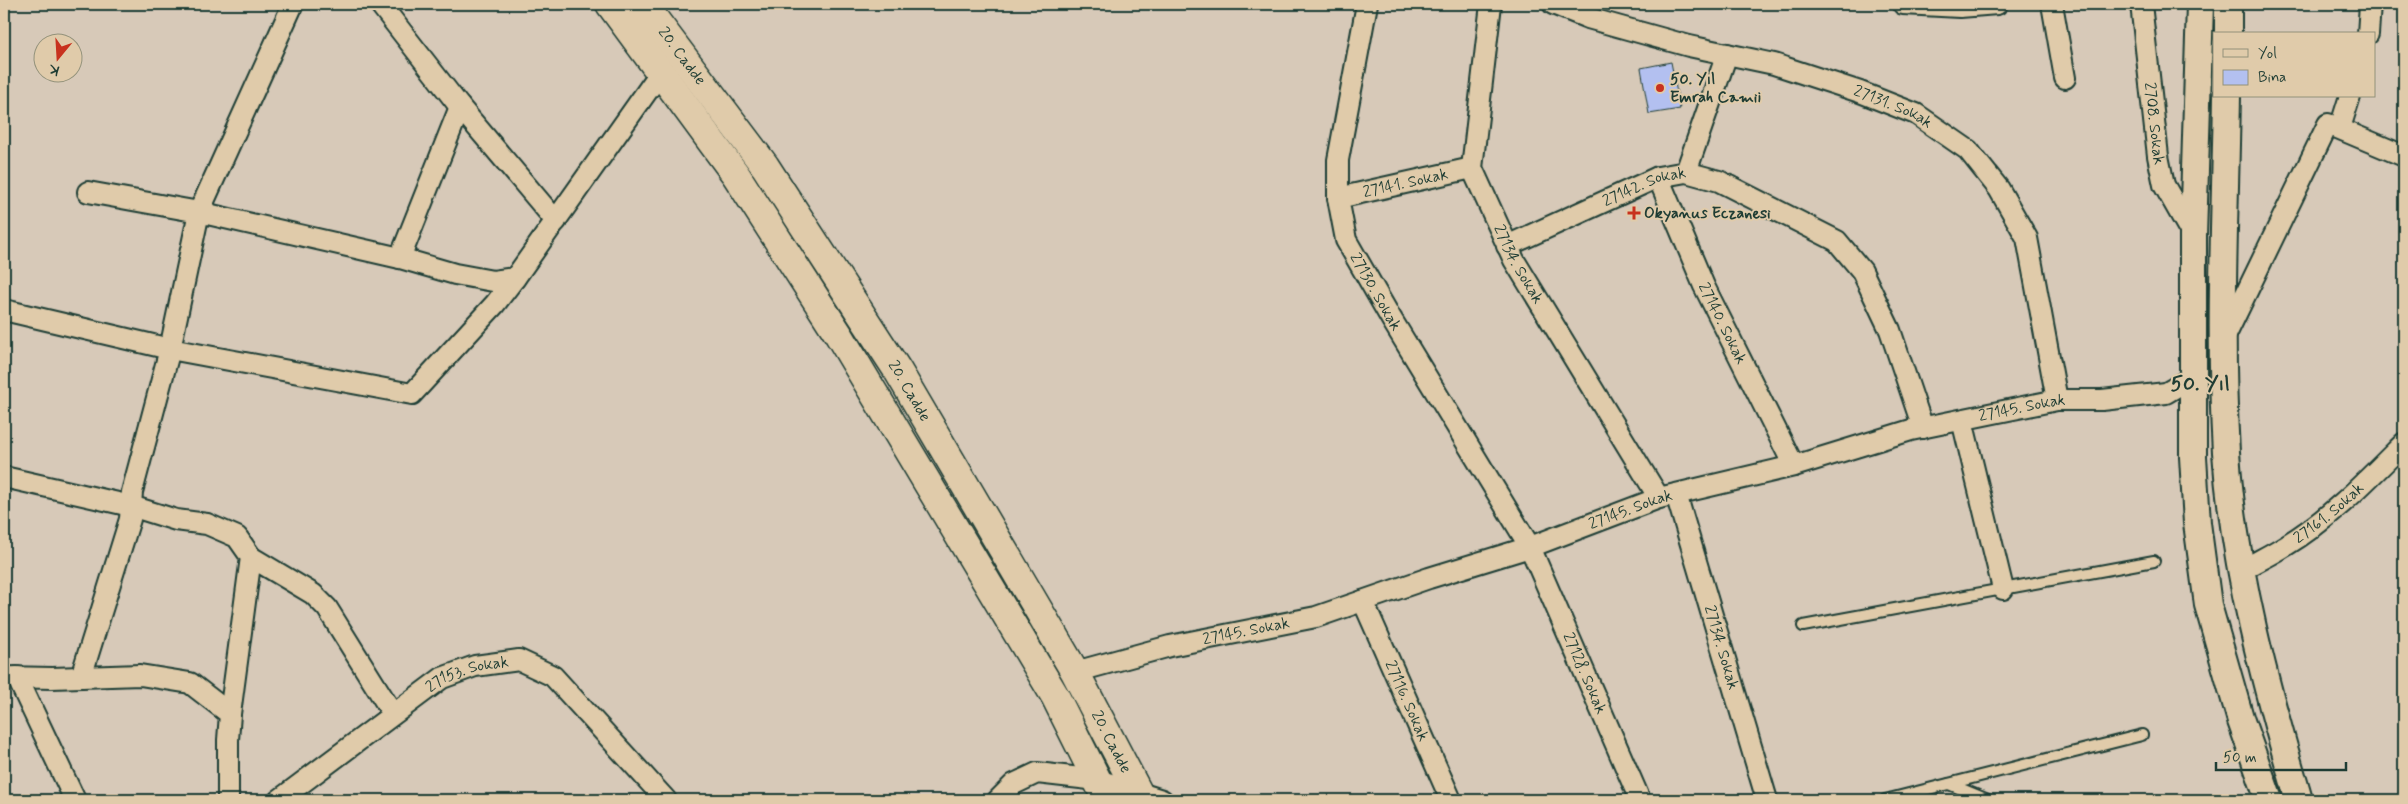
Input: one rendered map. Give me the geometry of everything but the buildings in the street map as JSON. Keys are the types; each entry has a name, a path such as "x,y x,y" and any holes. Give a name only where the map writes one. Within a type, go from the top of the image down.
{"main road":[{"path":"610,4 736,175 839,335 1055,696 1103,790"},
{"name":"20. Cadde","path":"643,4 765,166 893,362 1148,797"}],"street":[{"path":"81,677 130,519 132,492 170,349 199,212 293,4"},
{"path":"380,4 460,107 556,221"},
{"name":"27130. Sokak","path":"1367,4 1338,160 1338,198 1346,240 1392,320 1530,547"},
{"path":"1472,168 1491,4"},
{"name":"27131. Sokak","path":"1552,4 1588,18 1727,54 1774,64 1860,92 1916,114 1968,150 1999,189 2027,238 2058,400"},
{"path":"1903,4 1960,6 1997,4"},
{"path":"2052,4 2064,78"},
{"name":"2708. Sokak","path":"2141,4 2158,156 2164,185 2193,236"},
{"path":"2200,4 2193,236 2193,456 2197,523 2208,605 2241,720 2269,800"},
{"path":"2228,4 2228,32"},
{"path":"2368,32 2370,4"},
{"path":"1686,172 1727,54"},
{"path":"4,310 170,349 412,394 495,304 660,73"},
{"path":"2227,98 2223,341 2226,454 2246,597 2272,705 2299,800"},
{"path":"2223,341 2349,98"},
{"path":"400,258 460,107"},
{"path":"2334,126 2404,156"},
{"name":"27141. Sokak","path":"1338,198 1472,168"},
{"name":"27134. Sokak","path":"1472,168 1507,246 1667,496 1767,800"},
{"name":"27142. Sokak","path":"1507,246 1658,177 1686,172 1719,181 1837,241 1862,271 1890,330 1923,428"},
{"name":"27140. Sokak","path":"1658,177 1704,286 1794,466"},
{"path":"88,192 199,212 400,258 455,274 493,281 515,278"},
{"name":"27145. Sokak","path":"1075,672 1170,646 1316,617 1429,578 1530,547 1667,496 1794,466 1923,428 2058,400 2102,400 2166,393 2193,377"},
{"path":"1962,420 2003,589"},
{"name":"27161. Sokak","path":"2242,570 2286,546 2321,521 2362,485 2404,443"},
{"path":"4,477 131,506 176,520 208,524 238,537 251,557 313,594 327,608 394,714"},
{"name":"27128. Sokak","path":"1530,547 1640,800"},
{"path":"228,800 230,714 251,557"},
{"name":"27116. Sokak","path":"1363,601 1451,800"},
{"name":"27153. Sokak","path":"279,800 442,678 475,666 519,660 553,676 666,800"},
{"path":"75,800 10,677 140,675 190,683 230,714"},
{"path":"998,800 1014,784 1037,773 1103,790 1148,797"}],"lane":[{"path":"1803,626 2154,561"},
{"path":"1886,800 2142,735"},
{"path":"1949,784 1988,800"}],"place":[{"name":"50. Yıl Emrah Camii","path":"1660,88"},
{"name":"Okyanus Eczanesi","path":"1634,213"}],"district":[{"name":"50. Yıl","path":"2200,384"}]}
